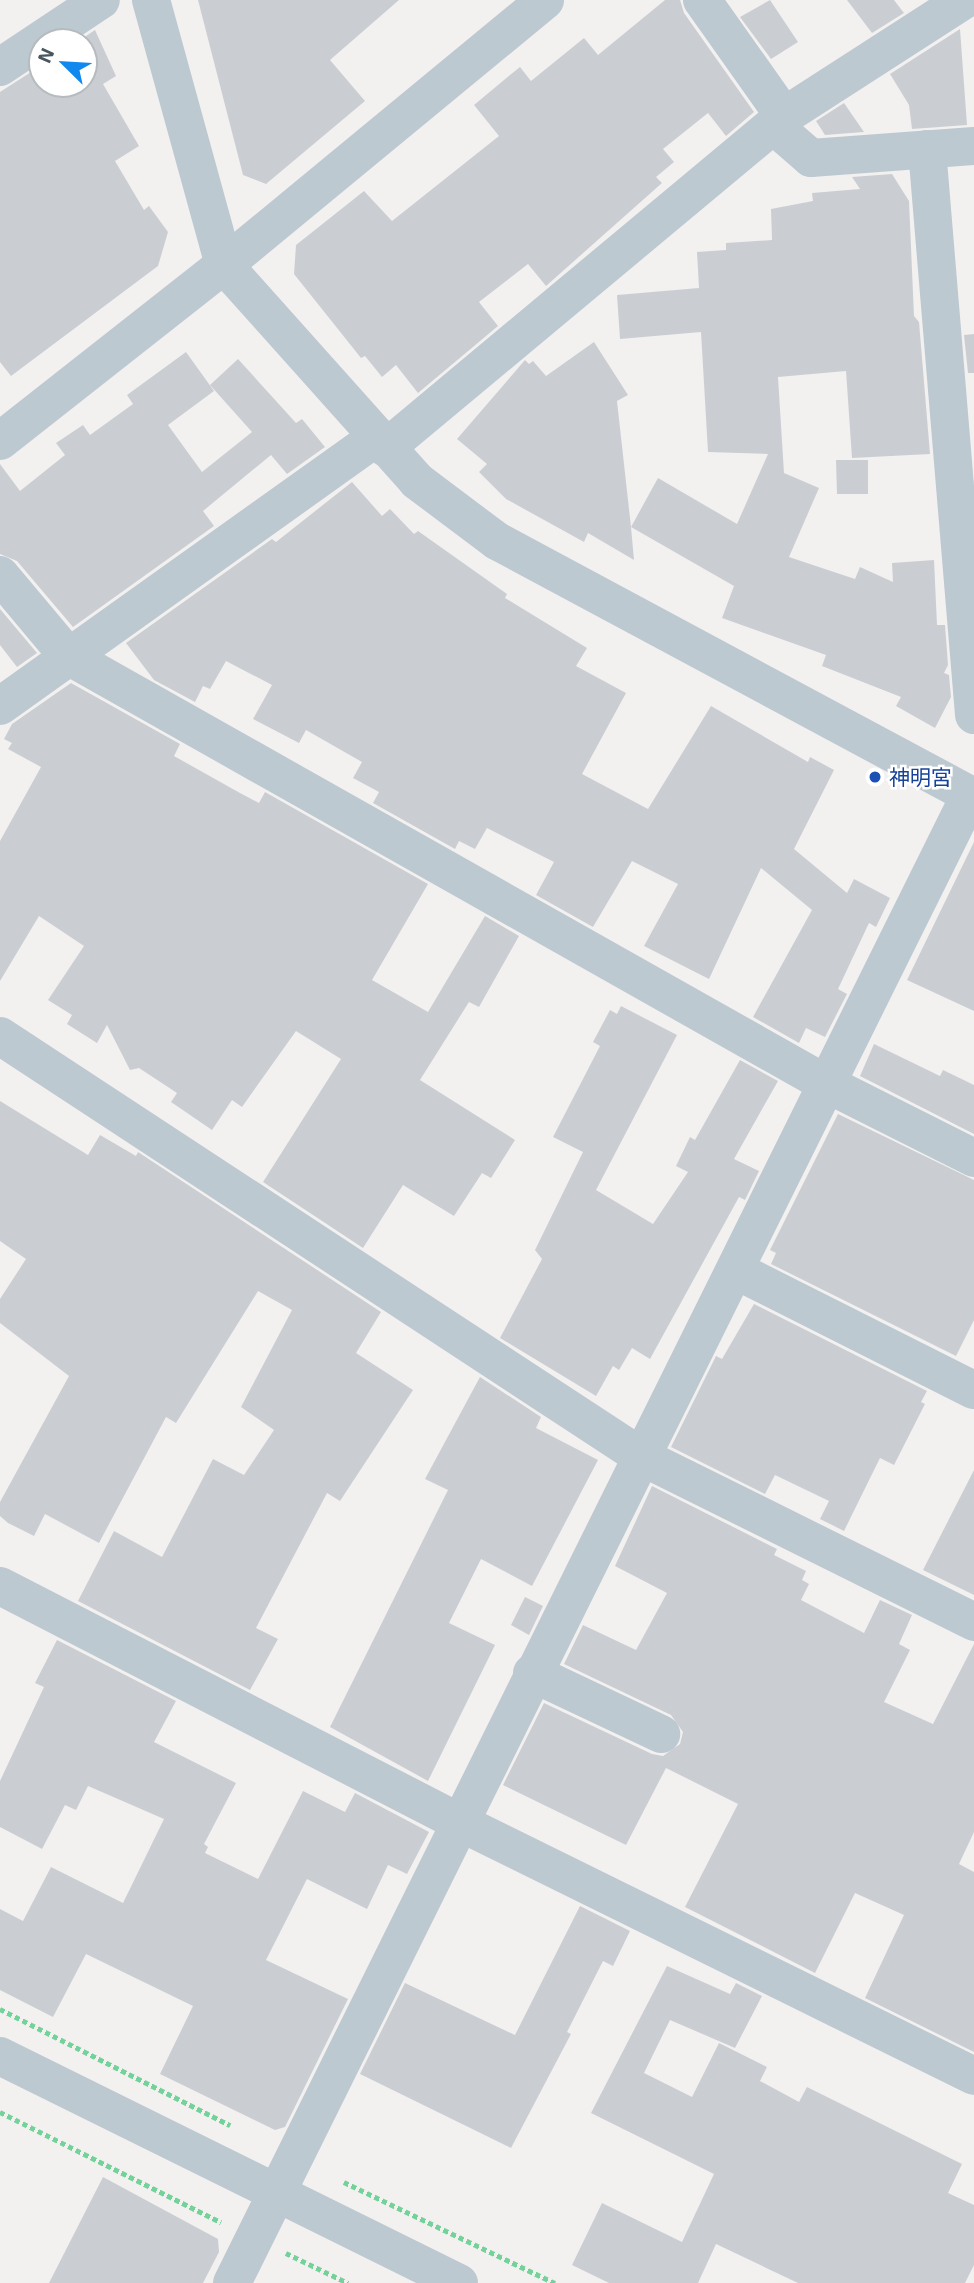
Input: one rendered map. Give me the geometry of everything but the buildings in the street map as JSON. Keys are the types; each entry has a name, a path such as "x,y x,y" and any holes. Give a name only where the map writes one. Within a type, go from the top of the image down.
{"street":[{"path":"0,67 101,0"},
{"path":"151,0 224,265 417,481 497,541 972,796 825,1083 642,1457 457,1821 232,2283"},
{"path":"0,441 224,265 545,0"},
{"path":"702,0 779,121 811,158 974,146"},
{"path":"0,706 68,656 382,443 779,121 964,0"},
{"path":"926,149 969,544 974,715"},
{"path":"0,575 68,656 825,1083 974,1158"},
{"path":"0,1035 642,1457 974,1622"},
{"path":"735,1270 974,1390"},
{"path":"0,1586 457,1821 974,2076"},
{"path":"532,1673 660,1734"},
{"path":"0,2056 459,2283"}],"path":[{"path":"0,2112 348,2283"}],"place":[{"name":"神明宮","path":"875,777"}]}
